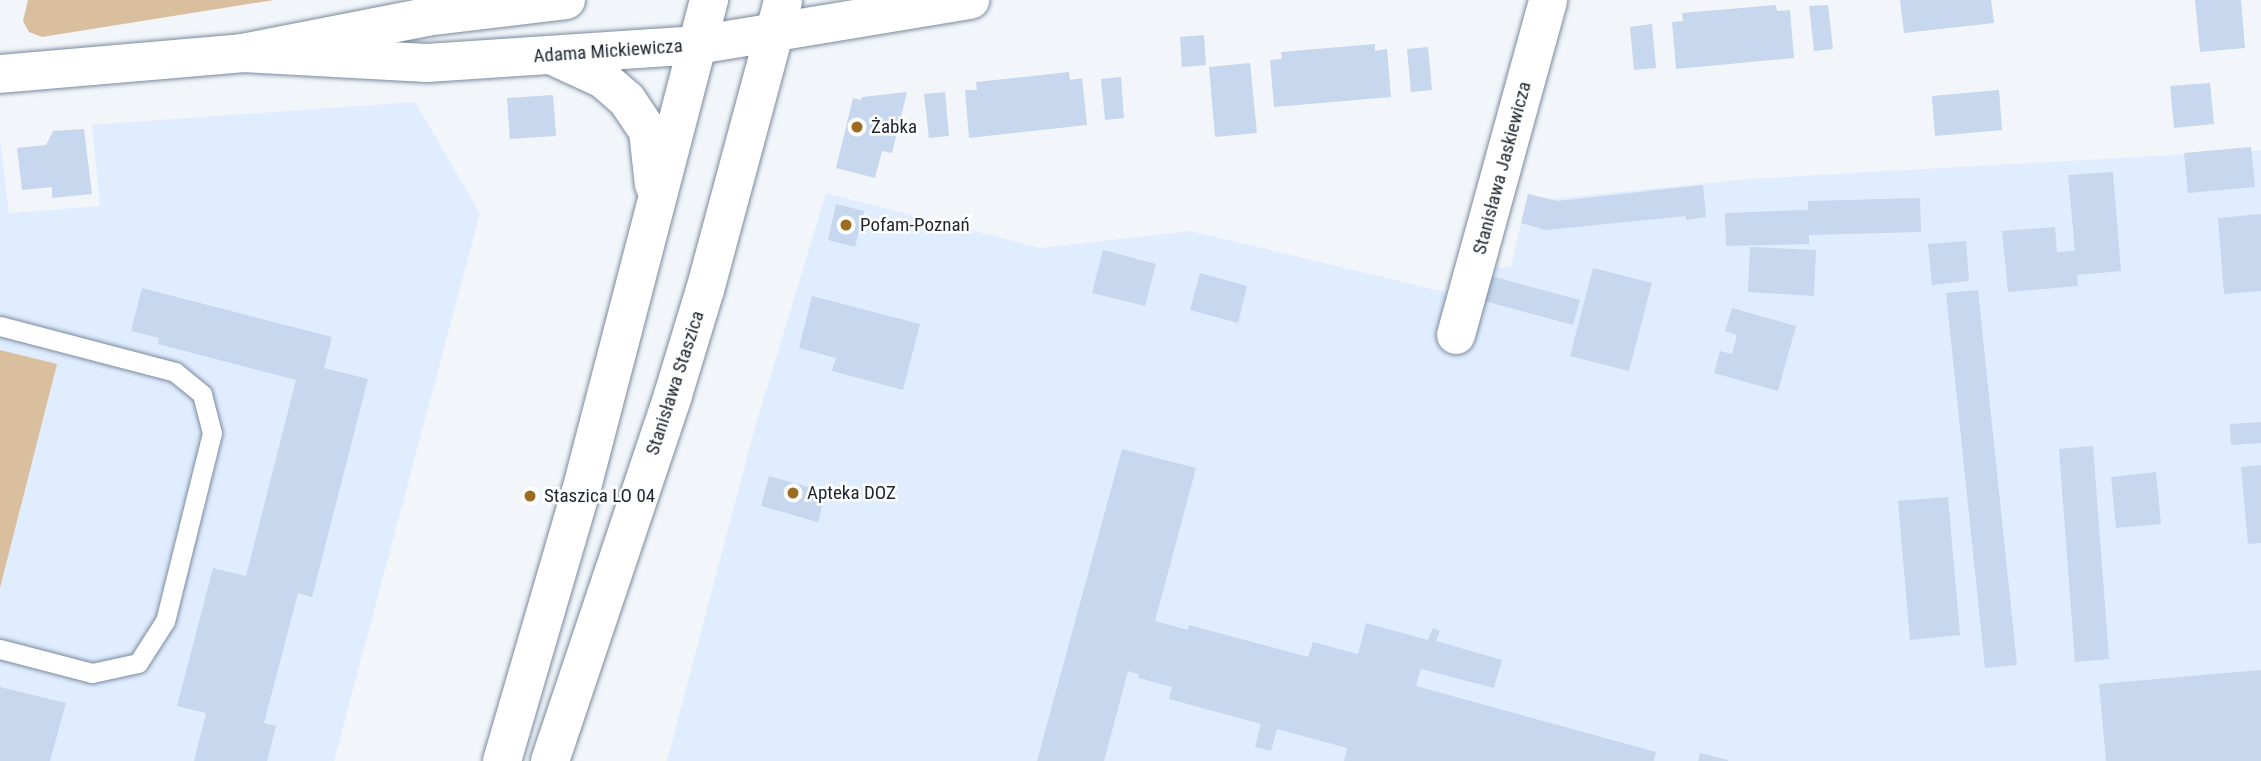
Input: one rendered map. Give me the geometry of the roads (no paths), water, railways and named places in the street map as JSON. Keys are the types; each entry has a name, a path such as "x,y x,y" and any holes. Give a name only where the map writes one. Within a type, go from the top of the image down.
{"street":[{"name":"Adama Mickiewicza","path":"0,75 243,53 426,17 566,0"},
{"path":"502,761 579,502 709,0"},
{"name":"Adama Mickiewicza","path":"243,53 427,63 698,45 779,17 970,0"},
{"name":"Stanisława Jaskiewicza","path":"1456,335 1548,0"},
{"name":"Stanisława Staszica","path":"550,761 677,382 779,17"},
{"path":"552,55 603,79 627,100 648,131 653,156 656,208"}],"lane":[{"path":"0,326 175,372 202,394 212,433 165,621 138,663 93,673 0,649"}],"place":[{"name":"Żabka","path":"857,127"},
{"name":"Pofam-Poznań","path":"846,225"},
{"name":"Apteka DOZ","path":"793,493"},
{"name":"Staszica LO 04","path":"530,496"}]}
